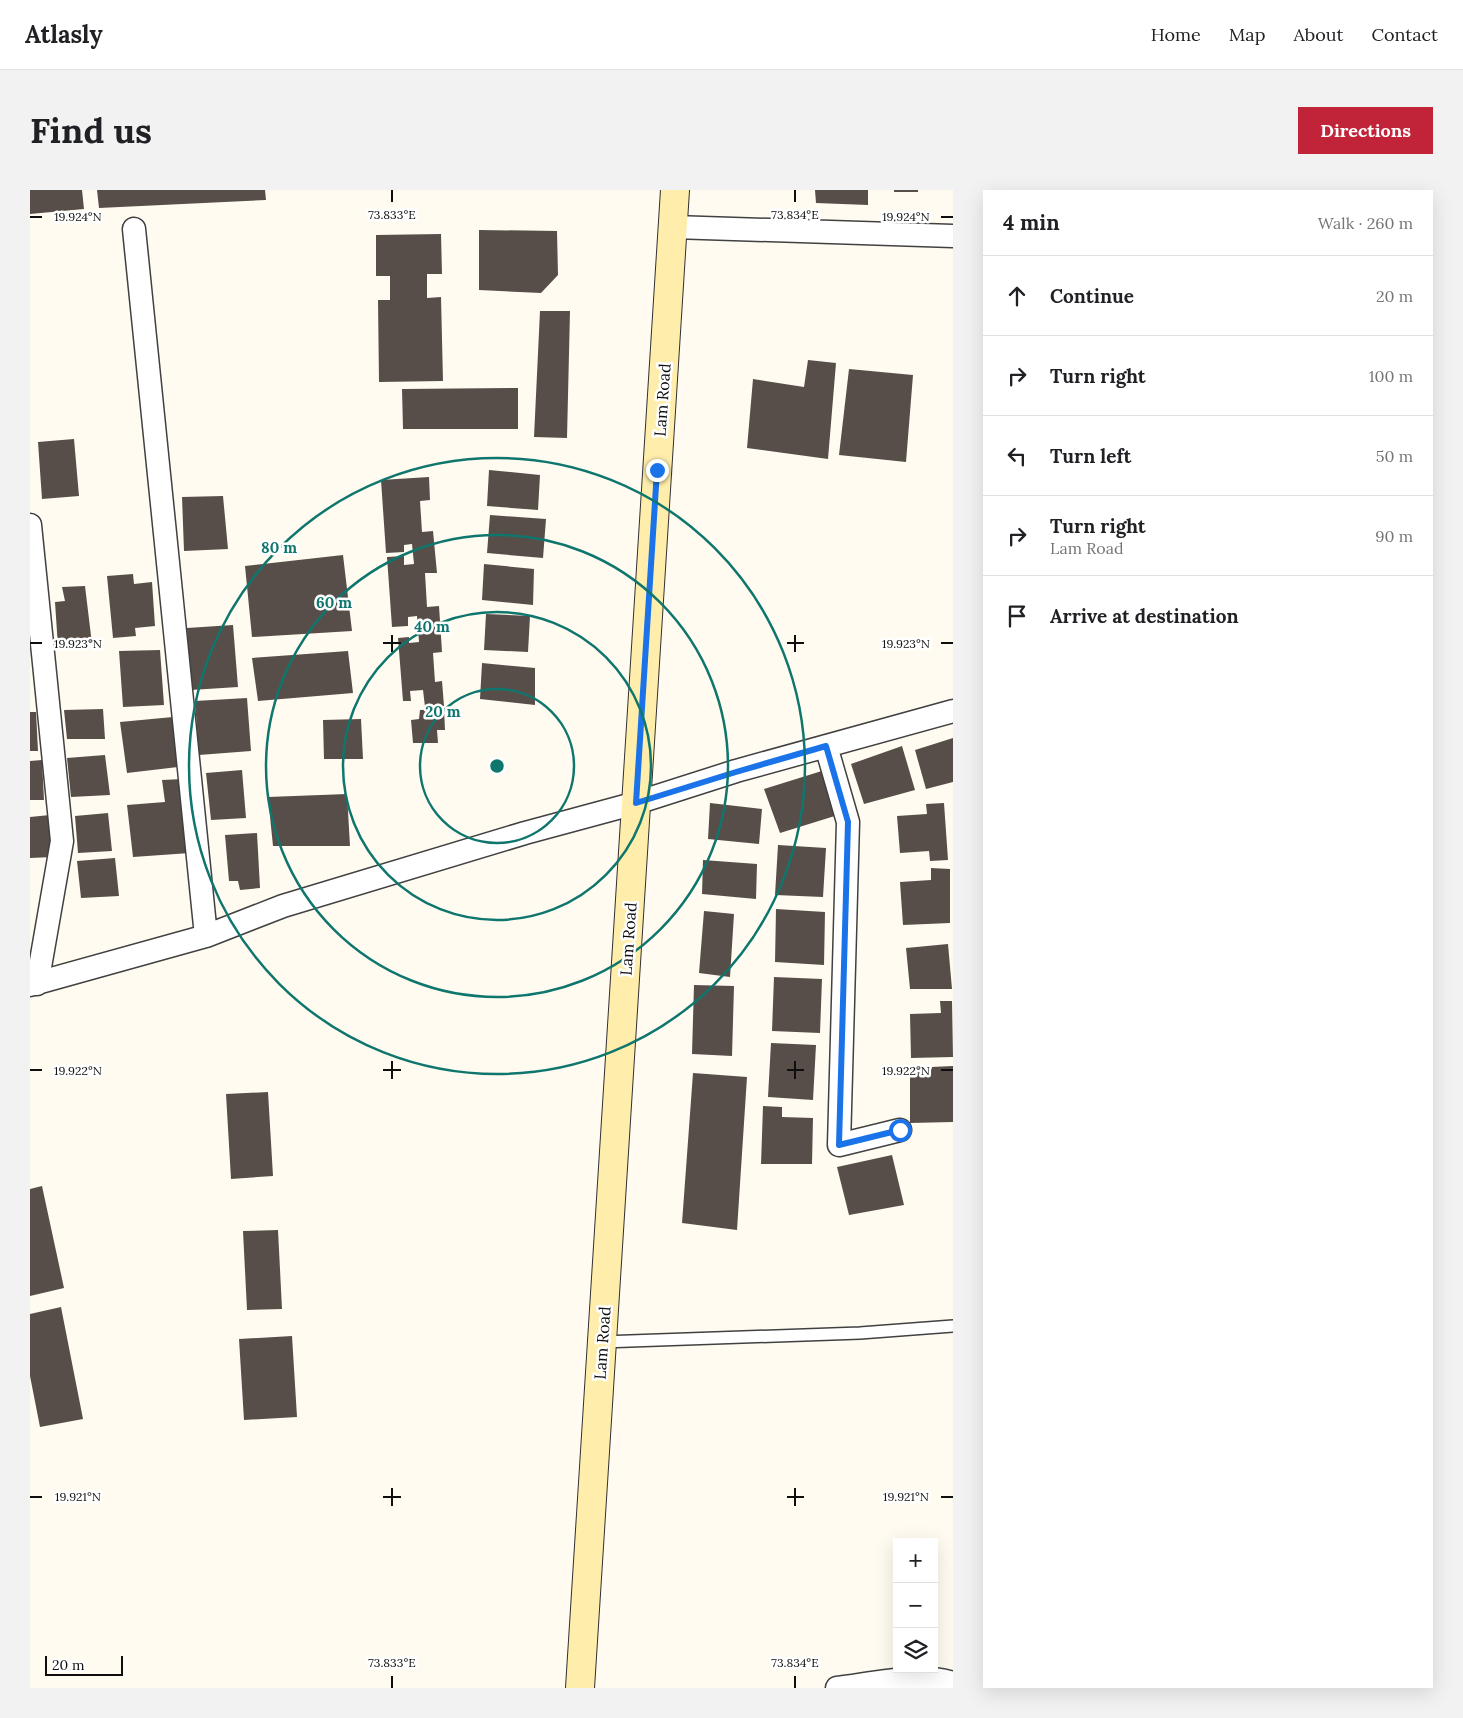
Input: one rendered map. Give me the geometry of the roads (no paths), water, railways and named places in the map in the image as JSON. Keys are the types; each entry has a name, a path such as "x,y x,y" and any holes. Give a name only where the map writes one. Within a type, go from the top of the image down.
{"main road":[{"name":"Lam Road","path":"580,1688 675,190"}],"street":[{"path":"673,226 953,236"},
{"path":"134,229 206,936"},
{"path":"30,525 62,841 34,984 206,936 283,906 525,833 636,803 736,772 953,711"},
{"path":"826,746 848,822 839,1145 900,1130"},
{"path":"837,1688 912,1679 942,1679 953,1683"}],"lane":[{"path":"602,1342 860,1334 953,1326"}]}
